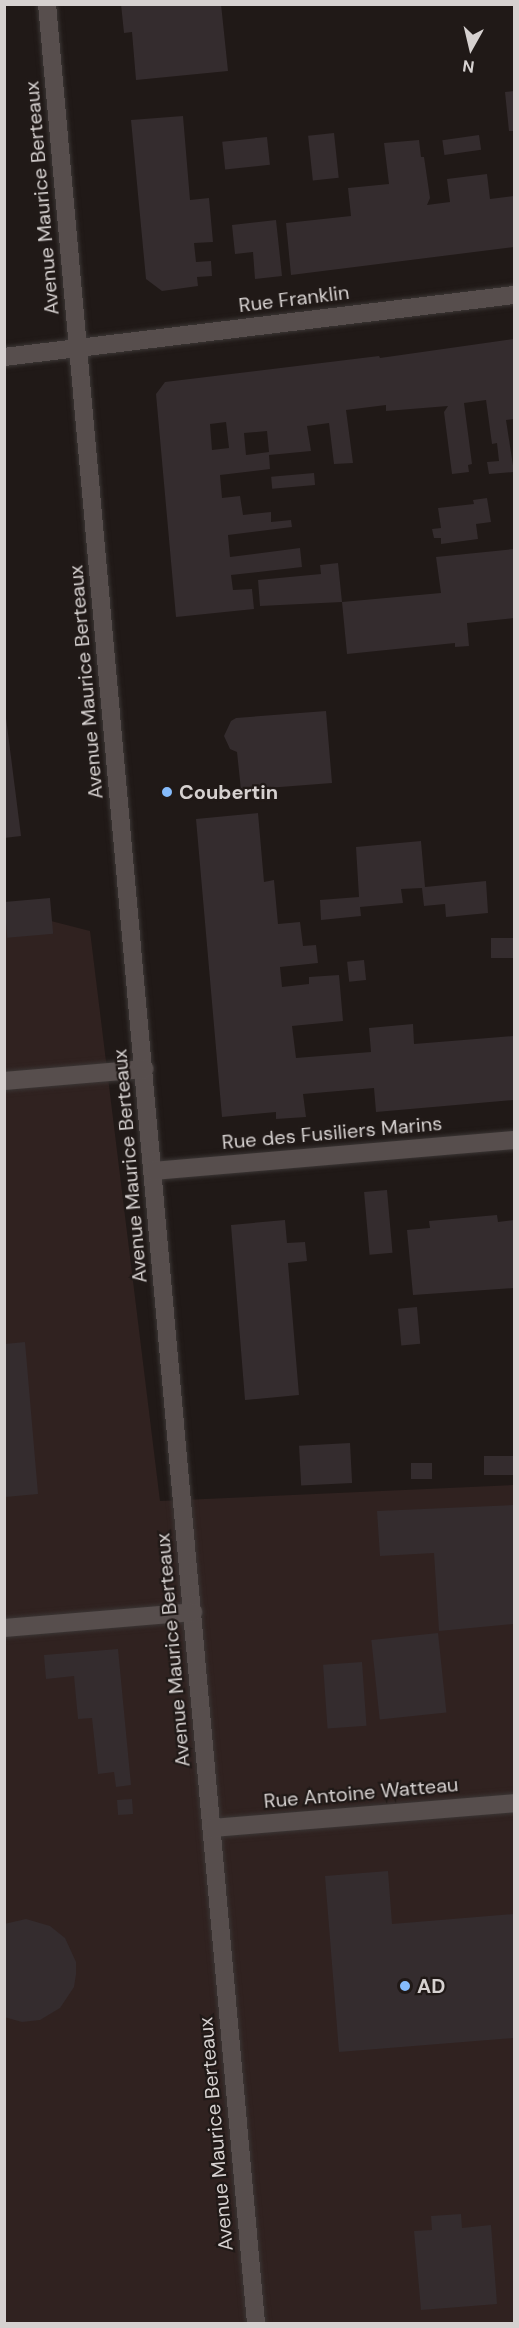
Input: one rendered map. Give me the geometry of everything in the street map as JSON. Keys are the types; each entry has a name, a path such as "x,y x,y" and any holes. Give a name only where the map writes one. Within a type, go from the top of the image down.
{"street":[{"name":"Avenue Maurice Berteaux","path":"47,4 256,2324"},
{"name":"Rue Franklin","path":"4,357 514,295"},
{"path":"4,1081 144,1069"},
{"name":"Rue des Fusiliers Marins","path":"153,1171 514,1140"},
{"path":"4,1628 193,1612"},
{"name":"Rue Antoine Watteau","path":"212,1828 514,1803"}],"shaded area":[{"path":"4,909 90,931 160,1501 514,1485 514,2323 5,2323"}],"building":[{"path":"121,4 221,4 228,71 136,80 132,32 124,33"},
{"path":"514,91 514,131 509,131 505,92"},
{"path":"183,116 190,200 209,198 213,242 194,243 196,262 211,261 212,276 197,277 198,286 162,291 146,279 131,120"},
{"path":"334,133 339,178 313,180 308,136"},
{"path":"479,135 481,150 444,155 442,140"},
{"path":"267,137 270,165 225,170 222,142"},
{"path":"419,140 430,198 427,205 450,202 447,179 487,174 490,199 514,196 514,247 291,275 286,223 351,216 348,188 389,184 384,143"},
{"path":"276,220 282,276 255,279 253,252 235,254 232,225"},
{"path":"514,339 514,419 506,420 514,472 489,474 487,462 499,461 497,443 492,444 486,400 464,403 472,464 468,465 469,472 452,474 444,412 448,406 386,411 386,405 346,410 353,463 334,464 329,423 307,426 311,451 269,455 270,469 220,475 222,498 240,496 243,515 271,512 271,522 291,520 292,527 228,535 230,557 300,548 302,567 231,575 233,590 252,589 254,609 176,617 156,394 165,382 379,356 380,358","holes":["226,422 229,448 212,450 210,424","267,431 269,452 246,455 244,433"]},
{"path":"314,473 315,485 272,489 271,477"},
{"path":"487,498 491,522 476,524 478,539 441,544 441,538 434,538 432,529 441,528 438,508 474,504 473,500"},
{"path":"514,549 514,618 467,623 469,646 455,647 455,643 347,654 342,602 441,593 436,557"},
{"path":"338,563 342,602 260,606 258,580 321,574 320,565"},
{"path":"4,702 21,836 4,838"},
{"path":"326,711 332,783 241,790 237,752 230,749 224,736 231,721 236,718"},
{"path":"258,813 264,882 274,880 278,924 300,922 303,946 316,945 318,963 280,967 282,987 309,984 309,977 339,975 343,1021 292,1026 296,1058 371,1052 369,1028 413,1024 414,1044 514,1036 514,1100 376,1112 374,1088 303,1094 306,1117 276,1119 276,1112 222,1117 196,819"},
{"path":"421,841 425,887 486,881 488,913 446,917 445,904 424,906 422,888 401,889 403,903 360,907 361,916 321,920 320,900 359,897 356,847"},
{"path":"50,898 53,934 7,938 4,902"},
{"path":"491,938 514,938 514,958 491,958"},
{"path":"364,960 366,980 349,982 347,962"},
{"path":"387,1190 392,1253 370,1255 364,1192"},
{"path":"497,1215 498,1222 514,1220 514,1288 413,1295 407,1230 430,1228 429,1221"},
{"path":"285,1220 287,1243 305,1242 307,1261 288,1263 299,1395 245,1400 231,1225"},
{"path":"417,1307 420,1344 401,1346 398,1309"},
{"path":"25,1342 38,1494 5,1497 5,1344"},
{"path":"350,1443 352,1483 301,1486 299,1446"},
{"path":"484,1456 514,1456 514,1475 484,1475"},
{"path":"411,1463 432,1463 432,1479 411,1479"},
{"path":"514,1505 514,1624 439,1631 434,1553 380,1556 377,1511"},
{"path":"438,1633 446,1713 380,1720 371,1640"},
{"path":"118,1649 131,1785 116,1787 114,1772 98,1774 92,1718 78,1719 74,1676 46,1679 44,1655"},
{"path":"362,1662 366,1726 328,1729 323,1665"},
{"path":"132,1799 133,1814 118,1815 117,1800"},
{"path":"388,1871 392,1924 514,1914 514,2038 339,2052 325,1876"},
{"path":"26,1919 50,1926 65,1938 76,1962 76,1974 74,1987 60,2008 40,2020 22,2022 4,2017 4,1924"},
{"path":"461,2214 462,2228 491,2225 497,2304 421,2310 414,2231 432,2230 431,2216"}],"place":[{"name":"Coubertin","path":"167,792"},
{"name":"AD","path":"405,1986"}]}
